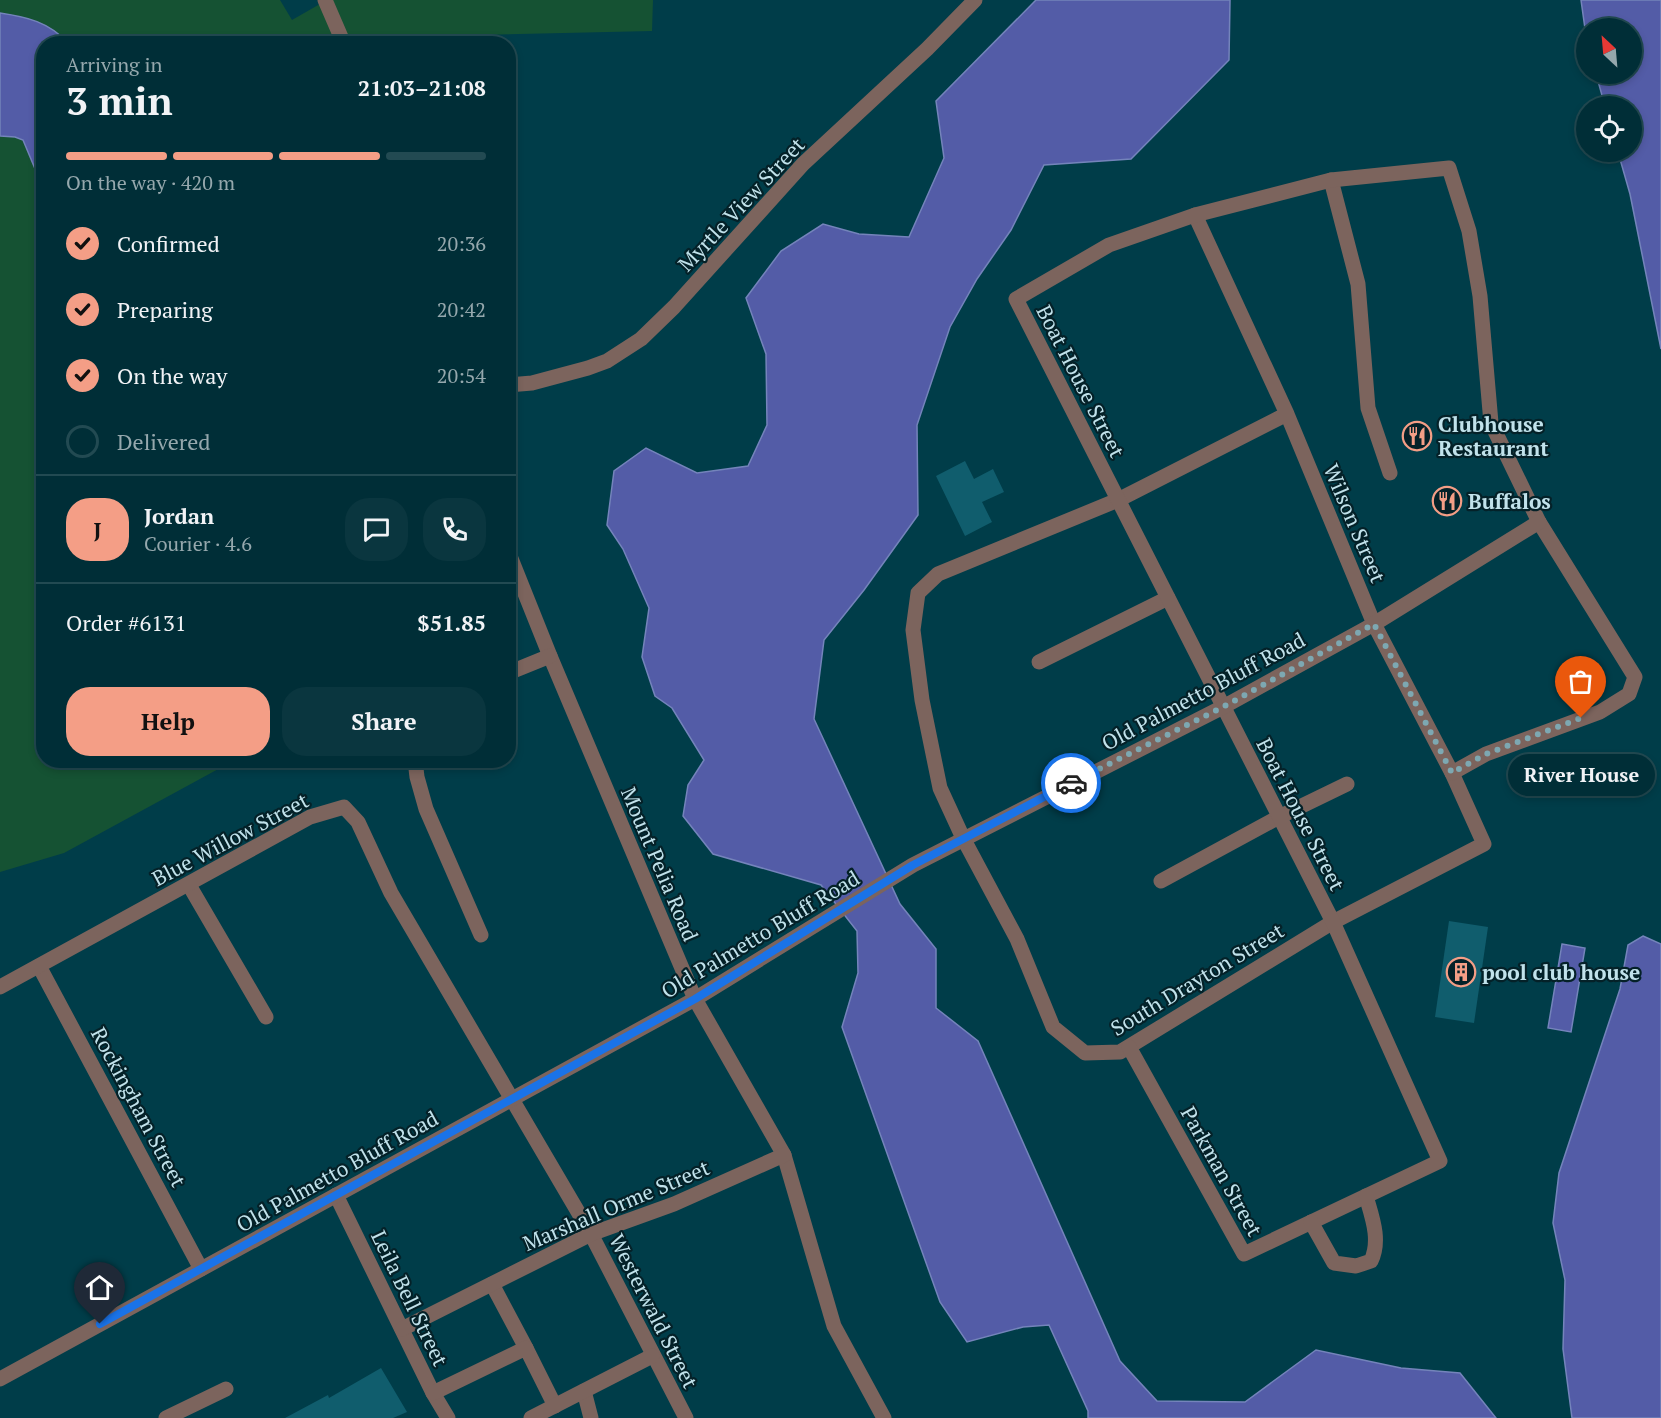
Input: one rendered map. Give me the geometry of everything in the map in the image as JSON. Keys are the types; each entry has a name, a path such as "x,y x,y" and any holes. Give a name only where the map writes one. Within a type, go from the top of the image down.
{"street":[{"path":"325,0 341,36"},
{"name":"Myrtle View Street","path":"516,384 532,383 588,368 607,361 641,339 674,307 803,164 896,79 975,0"},
{"name":"Boat House Street","path":"1440,1161 1333,922 1016,299 1109,245 1196,215 1331,180 1449,168 1469,231 1480,296 1491,423 1539,522"},
{"path":"1331,180 1358,284 1368,408 1390,473"},
{"name":"Wilson Street","path":"1196,215 1287,414 1374,624 1452,773 1484,844"},
{"name":"South Drayton Street","path":"1287,414 1118,500 938,574 918,593 913,630 922,700 940,788 963,838 1017,939 1053,1028 1085,1053 1120,1053 1333,922 1484,844"},
{"path":"1452,773 1486,754 1600,711 1629,694 1632,686 1635,677 1539,522"},
{"name":"Old Palmetto Bluff Road","path":"0,1378 695,999 913,865 1223,707 1374,624 1539,522"},
{"name":"Mount Pelia Road","path":"516,571 695,999 783,1155 834,1326 884,1418"},
{"path":"1039,662 1168,598"},
{"path":"516,670 550,656"},
{"path":"416,768 426,809 481,935"},
{"path":"1161,881 1279,817 1347,784"},
{"name":"Blue Willow Street","path":"0,987 310,817 344,807 358,822 392,893 511,1100"},
{"path":"189,885 266,1017"},
{"name":"Rockingham Street","path":"39,966 201,1269"},
{"name":"Parkman Street","path":"1129,1047 1244,1254 1440,1161"},
{"name":"Westerwald Street","path":"511,1100 591,1234 686,1418"},
{"name":"Marshall Orme Street","path":"402,1329 591,1234 674,1204 783,1155"},
{"name":"Leila Bell Street","path":"336,1195 433,1393 448,1418"},
{"path":"1311,1222 1334,1263 1356,1266 1371,1261 1376,1238 1366,1196"},
{"path":"492,1284 555,1406"},
{"path":"433,1393 526,1348"},
{"path":"531,1418 652,1356"},
{"path":"166,1418 226,1389"},
{"path":"584,1391 591,1418"}],"green space":[{"path":"0,0 280,0 292,20 327,0 653,0 652,31 437,36 36,36 36,768 220,768 64,853 0,872"}],"water":[{"path":"1036,0 1230,0 1229,60 1131,159 1044,165 1011,230 977,279 950,327 917,425 918,515 864,590 824,640 814,719 900,904 936,949 936,1008 978,1041 1120,1361 1157,1401 1245,1402 1316,1350 1401,1368 1460,1373 1496,1418 1088,1418 1088,1411 1049,1325 1023,1327 967,1342 940,1302 842,1027 858,973 857,931 821,885 713,854 683,816 688,785 704,760 672,708 655,696 642,657 649,608 623,549 607,525 614,471 646,448 697,473 748,466 767,425 766,354 746,298 781,251 823,224 859,234 909,237 944,158 936,101"},
{"path":"1581,0 1661,0 1661,349 1630,194 1621,162 1642,162 1642,96 1602,96 1599,84 1642,84 1642,18 1584,18"},
{"path":"0,13 19,16 45,25 61,36 36,36 36,171 23,140 0,136"},
{"path":"1643,936 1661,944 1661,1418 1572,1418 1563,1349 1565,1280 1553,1223 1559,1173 1620,989 1628,945"},
{"path":"1562,944 1585,948 1571,1032 1548,1028"}],"building":[{"path":"965,461 974,479 993,469 1004,492 982,502 992,522 965,536 936,476"},
{"name":"pool club house","path":"1449,921 1488,927 1474,1023 1435,1017"},
{"path":"381,1368 407,1412 393,1418 285,1418 328,1395 329,1398"}],"way so far":[{"path":"1071,783 1223,707 1374,624 1452,773 1486,754 1581,718"}],"place":[{"name":"Clubhouse Restaurant","path":"1417,436"},
{"name":"Buffalos","path":"1447,501"},
{"name":"River House","path":"1581,718"},
{"name":"pool club house","path":"1461,972"}],"route":[{"path":"100,1324 695,999 913,865 1071,783"}]}
